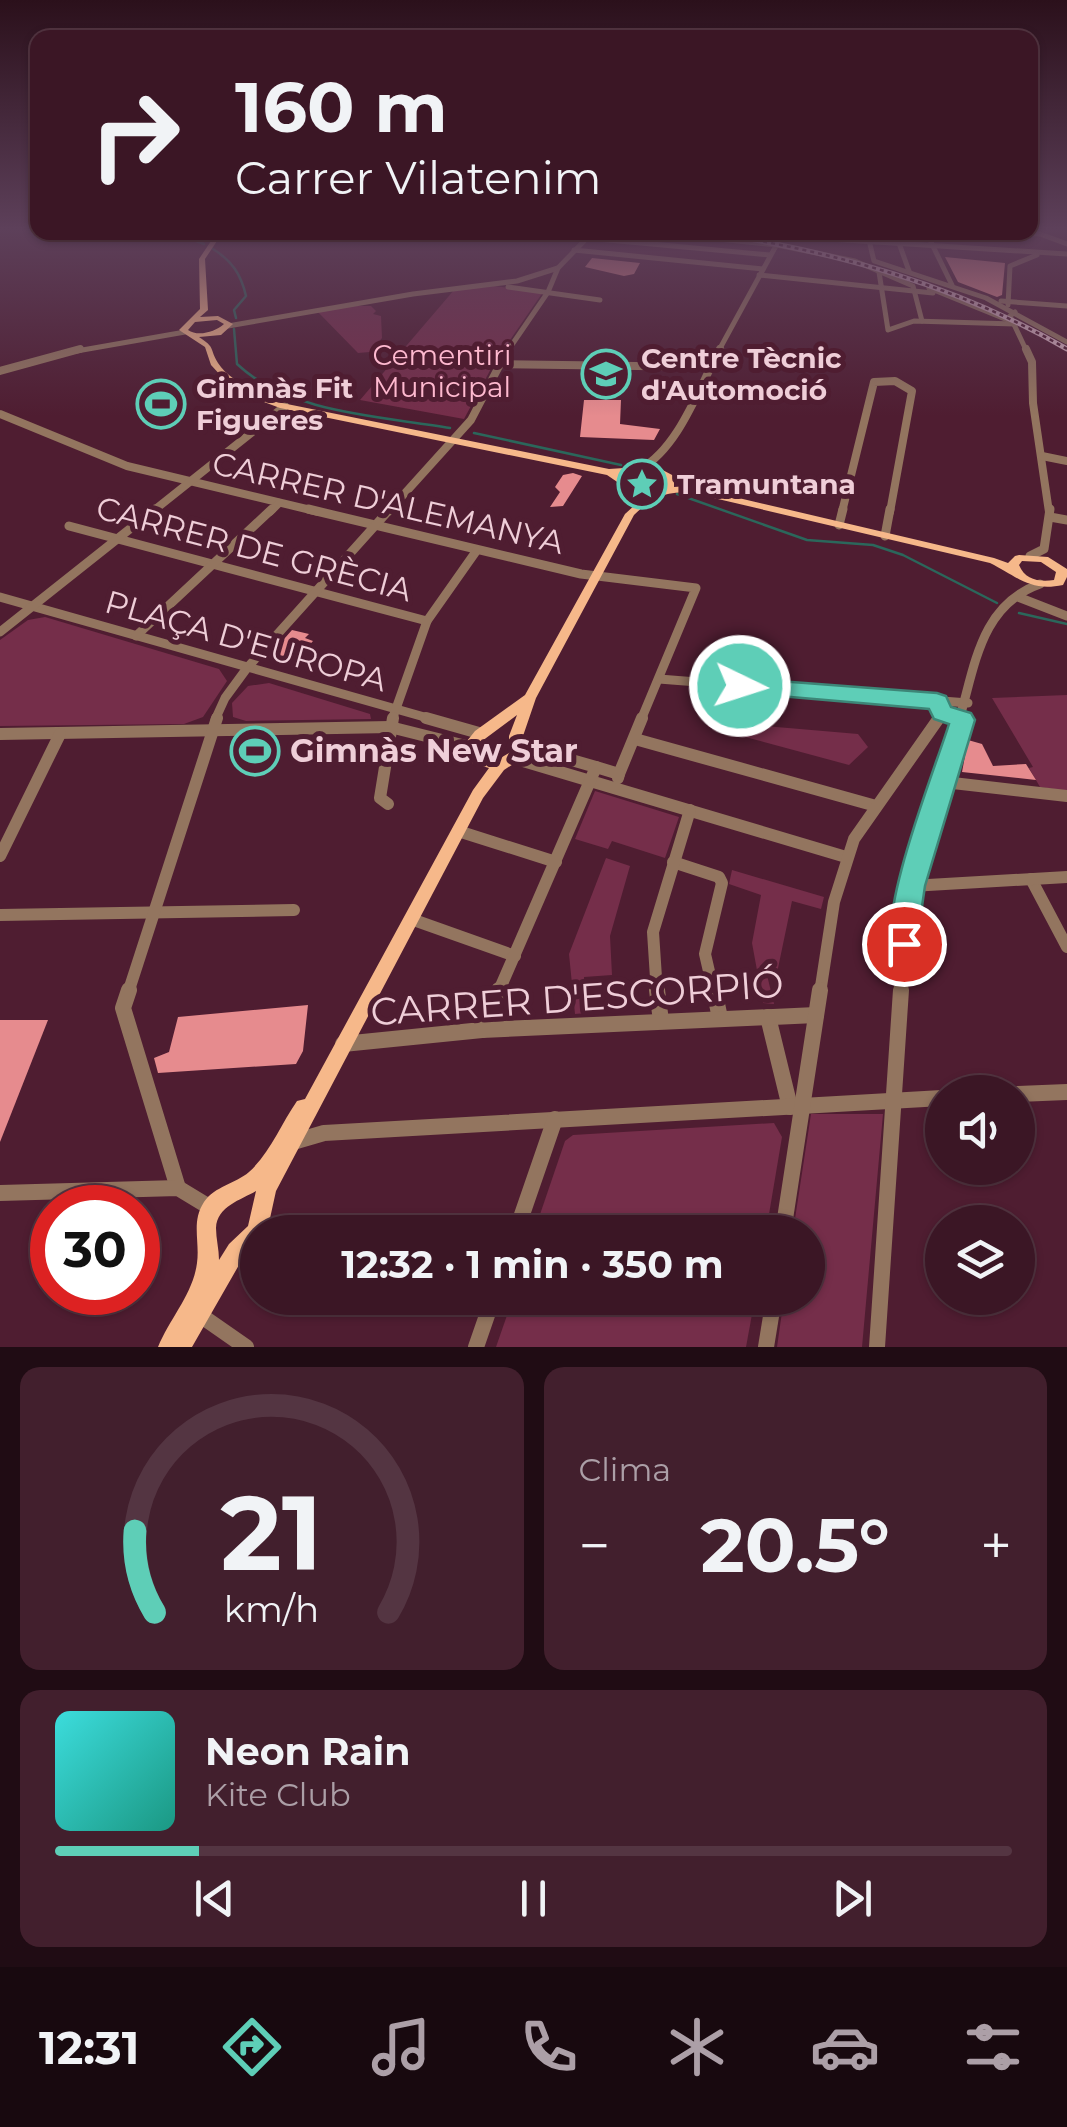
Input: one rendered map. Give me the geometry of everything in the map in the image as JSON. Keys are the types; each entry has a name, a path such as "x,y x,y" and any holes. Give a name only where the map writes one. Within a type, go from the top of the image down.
{"main road":[{"path":"189,328 204,310 204,291"},
{"path":"204,310 223,321"},
{"path":"189,328 223,321"},
{"path":"208,346 223,321"},
{"path":"189,328 215,334"},
{"path":"189,328 208,346 215,364 226,376 254,395 285,406 632,477 661,492 688,488"},
{"path":"632,477 668,475 688,488 994,561 1016,568 1040,584 1062,574"},
{"path":"632,510 672,484 668,475"},
{"path":"170,1347 204,1279 208,1243 205,1230 212,1209 225,1196 242,1192 264,1170 318,1090 478,794 512,751 530,698 632,510 632,477"},
{"path":"1016,568 1030,556 1062,574"},
{"path":"478,794 480,762 470,747 484,731 530,698"},
{"path":"484,731 512,751"},
{"path":"480,762 512,751"},
{"path":"261,1215 267,1188 318,1090"},
{"path":"242,1192 256,1200 259,1215"},
{"path":"208,1243 217,1251 236,1251"},
{"path":"180,1347 240,1248"}],"street":[{"path":"223,321 446,291"},
{"path":"540,291 600,300"},
{"path":"668,475 659,466 661,455 751,291"},
{"path":"881,291 888,330 922,321 1067,306"},
{"path":"915,291 922,321"},
{"path":"925,291 933,293"},
{"path":"933,291 1012,314"},
{"path":"966,291 1067,338"},
{"path":"1011,291 1012,314 1032,362 1032,404 1050,517 1044,549 1062,574"},
{"path":"178,1188 124,1008 210,731 226,698 248,668 471,420 498,364 548,292"},
{"path":"0,371 74,350 189,328"},
{"path":"498,364 710,367"},
{"path":"839,525 874,382 906,383 912,390 885,536"},
{"path":"0,632 285,406"},
{"name":"CARRER D'ALEMANYA","path":"0,414 98,457 188,481 596,576 696,588 659,680"},
{"path":"632,477 661,455"},
{"path":"1042,456 1067,460"},
{"path":"136,636 279,503"},
{"path":"1050,517 1067,520"},
{"name":"CARRER DE GRÈCIA","path":"69,526 427,621"},
{"path":"1030,556 1044,549"},
{"path":"388,804 380,798 396,708 427,621 478,550"},
{"path":"1016,568 1020,593"},
{"path":"877,1347 911,886 968,703 988,623 1020,593 1040,584"},
{"path":"1020,593 1067,616"},
{"name":"PLAÇA D'EUROPA","path":"0,596 484,731"},
{"path":"614,788 659,680 940,708 968,703"},
{"path":"940,708 963,720"},
{"path":"785,1215 795,1106 846,858 940,708"},
{"name":"PLAÇA D'EUROPA","path":"0,734 390,727 470,747"},
{"path":"0,856 60,734"},
{"path":"635,739 876,806"},
{"path":"512,751 620,774"},
{"path":"512,751 590,782 846,858"},
{"path":"482,1030 596,768"},
{"path":"944,782 1067,796"},
{"path":"662,1020 654,973 653,932 690,810"},
{"path":"458,831 556,862"},
{"path":"673,862 719,877 722,883 705,954 720,1018"},
{"path":"911,886 1067,877"},
{"path":"1031,879 1067,947"},
{"path":"0,915 294,910"},
{"path":"411,919 515,956"},
{"name":"CARRER D'ESCORPIÓ","path":"342,1044 482,1030 816,1015"},
{"path":"768,1017 795,1106"},
{"path":"1035,1093 1067,1092"},
{"path":"293,1142 324,1133 925,1099"},
{"path":"310,1111 324,1133"},
{"path":"522,1215 555,1119"},
{"path":"0,1192 178,1188 212,1209"},
{"path":"200,1315 246,1347"},
{"path":"476,1347 487,1315"},
{"path":"766,1347 771,1315"}],"green space":[{"name":"Cementiri Municipal","path":"453,291 543,292 493,365 464,419 360,400"},
{"path":"371,306 376,311 373,314 381,316 382,338 370,352 358,353 317,311"},
{"path":"45,617 219,669 227,681 203,717 184,724 0,726 0,640 28,620"},
{"path":"269,683 370,714 371,719 246,721 233,717 232,703 248,686"},
{"path":"1067,695 1067,791 1040,787 1029,768 1033,767 992,698"},
{"path":"708,721 858,734 868,747 849,765 708,727"},
{"path":"595,791 679,817 665,858 612,841 608,849 575,839"},
{"path":"606,858 630,866 610,936 612,975 584,977 586,1013 575,1014 569,954"},
{"path":"732,870 824,897 821,909 792,901 777,973 767,975 774,1004 763,1003 752,943 761,895 729,884"},
{"path":"811,1114 883,1114 862,1347 777,1347 782,1315 825,1315 825,1215 796,1215"},
{"path":"774,1123 782,1137 769,1215 540,1215 565,1141 573,1135"},
{"path":"507,1315 752,1315 746,1347 496,1347"}],"building":[{"path":"981,291 1002,291 997,297"},
{"path":"584,400 621,400 620,424 660,429 654,440 580,437"},
{"path":"563,475 582,476 563,506 550,507 560,492 555,487"},
{"path":"292,630 309,634 305,638 313,641 294,663 269,656"},
{"path":"968,740 982,744 993,766 1026,764 1036,780 962,772"},
{"path":"308,1005 303,1051 296,1064 158,1073 154,1058 169,1052 178,1017"},
{"path":"0,1020 48,1020 0,1142"}],"waterway":[{"path":"236,318 234,310 246,296 245,291"},
{"path":"234,329 237,364 283,393 366,416 450,428"},
{"path":"474,433 621,465"},
{"path":"677,494 807,540 873,545 903,555 997,603"},
{"path":"1019,613 1067,624"}],"railway":[{"path":"943,291 1067,349"}],"place":[{"name":"Centre Tècnic d'Automoció","path":"606,374"},
{"name":"Gimnàs Fit Figueres","path":"161,404"},
{"name":"Tramuntana","path":"642,484"},
{"name":"Gimnàs New Star","path":"255,751"}],"route":[{"path":"740,686 937,702 942,713 963,720 911,886 904,944"}]}
